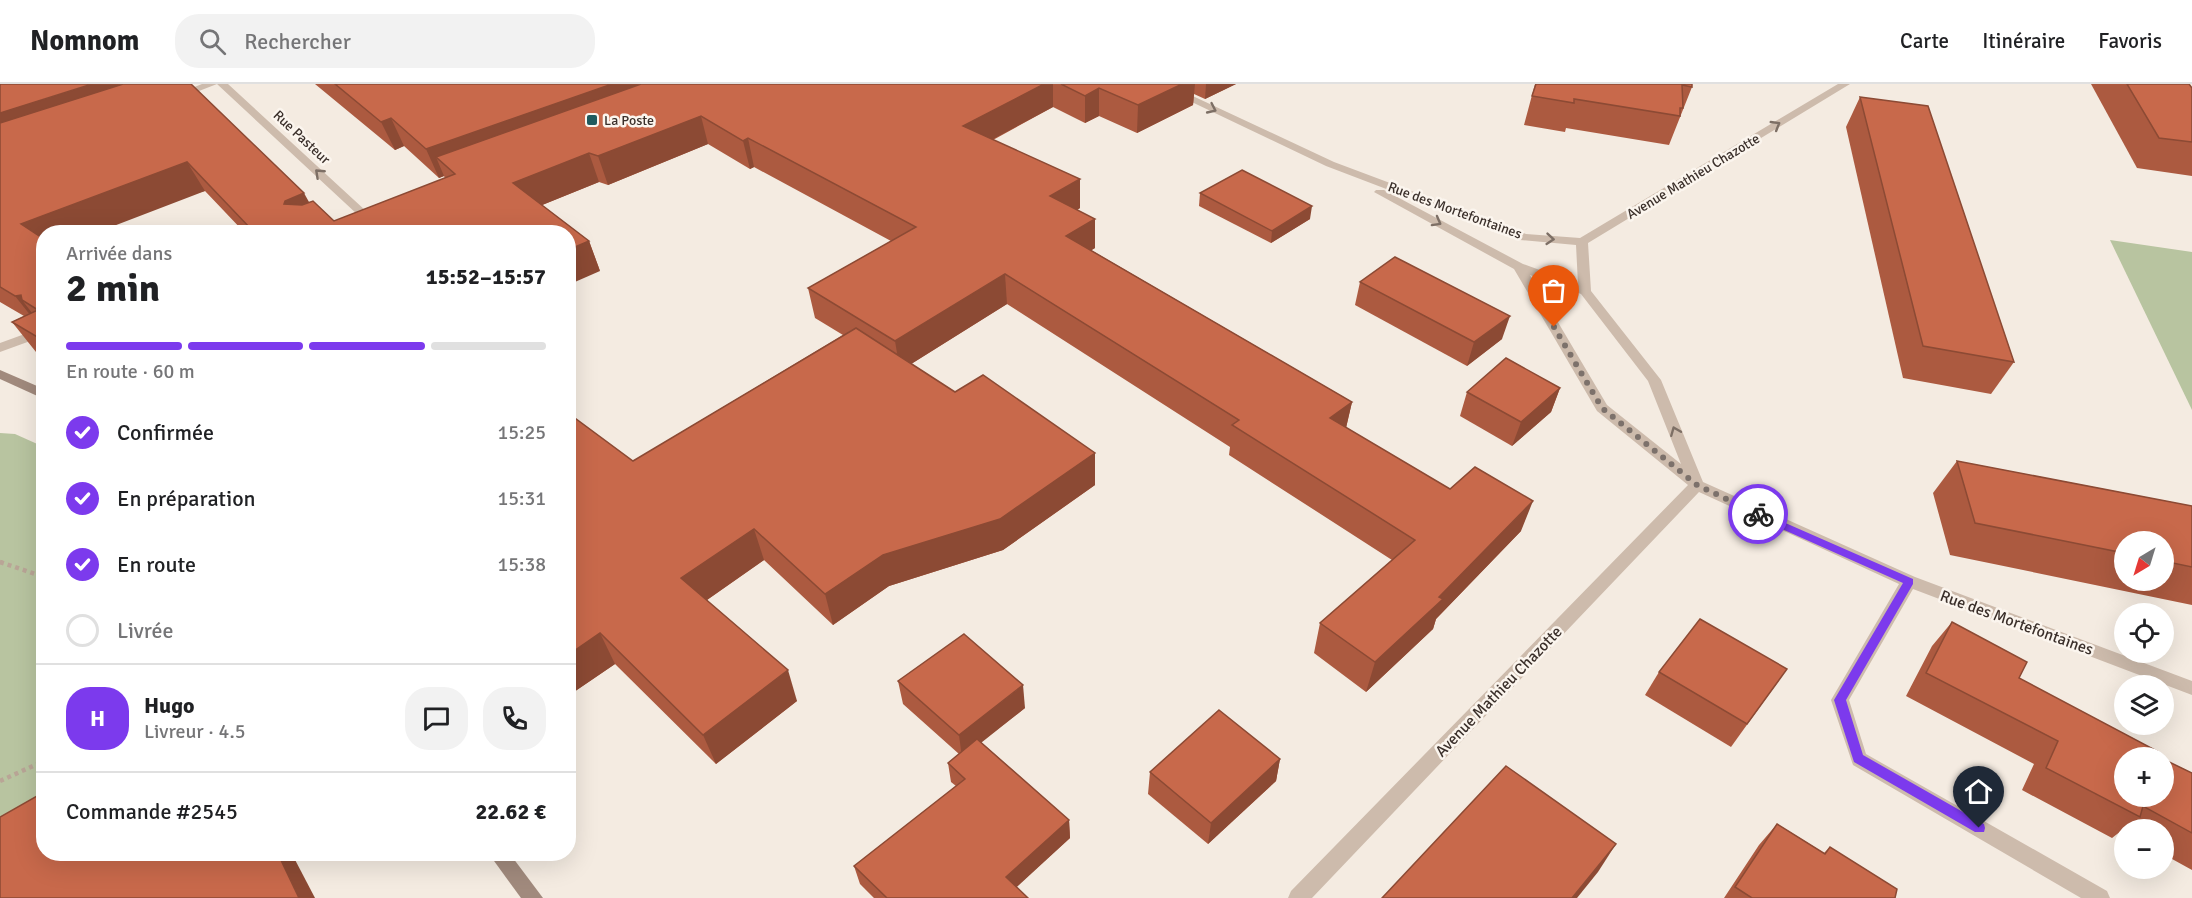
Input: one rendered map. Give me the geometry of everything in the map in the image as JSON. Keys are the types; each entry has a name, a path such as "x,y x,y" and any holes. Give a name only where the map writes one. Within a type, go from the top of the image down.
{"main road":[{"path":"0,374 36,392"},
{"path":"504,861 532,898"}],"street":[{"path":"163,100 212,84"},
{"name":"Rue Pasteur","path":"222,84 362,213"},
{"name":"Rue des Mortefontaines","path":"1159,84 1330,164 1519,267"},
{"name":"Avenue Mathieu Chazotte","path":"1582,242 1845,84"},
{"name":"Rue des Mortefontaines","path":"1330,164 1524,237 1582,242"},
{"path":"1582,242 1586,291 1654,380 1697,485"},
{"path":"1519,267 1586,291"},
{"path":"1519,267 1602,408 1697,485"},
{"path":"0,348 36,334"},
{"name":"Rue des Mortefontaines","path":"1697,485 1909,581 2192,688"},
{"name":"Avenue Mathieu Chazotte","path":"1298,898 1697,485"},
{"path":"1909,581 1840,700 1858,759 2100,898"}],"path":[{"path":"0,562 36,574"},
{"path":"0,781 36,765"}],"green space":[{"path":"2110,240 2192,252 2192,410"},
{"path":"0,433 15,434 36,443 36,804 0,825"}],"building":[{"path":"0,84 92,84 0,113"},
{"path":"123,84 191,84 304,193 285,201 284,204 302,205 313,201 334,221 455,174 436,157 641,84 1044,84 963,126 1080,179 1050,196 1095,219 1066,236 1352,402 1330,418 1450,489 1475,467 1533,501 1439,597 1443,599 1375,662 1320,623 1415,540 1232,425 1239,420 1005,274 895,341 808,288 916,227 748,138 743,141 701,116 598,156 589,153 513,183 568,225 247,225 187,162 21,224 36,234 36,309 22,300 21,295 15,296 0,287 0,123"},
{"path":"335,84 612,84 426,149 391,118 381,122"},
{"path":"1061,84 1182,84 1138,105 1099,88 1085,96"},
{"path":"1536,84 1692,84 1692,87 1682,85 1683,108 1680,108 1680,116 1574,99 1574,103 1532,96"},
{"path":"2127,84 2189,84 2192,88 2192,142 2159,138"},
{"path":"1860,97 1928,106 2014,362 1923,346"},
{"path":"1242,170 1312,206 1272,231 1200,193"},
{"path":"576,231 589,241 576,247"},
{"path":"1395,257 1510,316 1474,342 1360,282"},
{"path":"36,311 36,336 12,322"},
{"path":"856,328 955,392 983,375 1095,453 1000,519 883,555 825,594 754,529 681,578 788,670 703,735 600,633 576,650 576,419 633,461"},
{"path":"1506,358 1560,388 1521,422 1467,392"},
{"path":"1957,461 2192,506 2192,567 2174,563 2174,531 2114,531 2114,551 1975,523"},
{"path":"1700,619 1787,669 1747,724 1659,672"},
{"path":"1952,622 2027,662 2019,678 2114,728 2114,735 2127,735 2149,747 2114,747 2114,803 2046,768 2058,741 1926,673"},
{"path":"964,634 1023,685 959,735 898,681"},
{"path":"1219,710 1280,759 1211,823 1150,772"},
{"path":"977,739 1069,820 1006,877 1028,898 887,898 854,866 965,779 948,763"},
{"path":"2174,764 2192,773 2192,833 2174,823 2174,819 2167,819 2145,807 2174,807"},
{"path":"1506,766 1616,844 1572,898 1382,898"},
{"path":"36,797 36,861 281,861 299,898 0,898 0,817"},
{"path":"2121,807 2143,807 2140,817"},
{"path":"1777,824 1825,854 1830,847 1897,889 1895,898 1752,898 1735,887"}],"way so far":[{"path":"1554,327 1602,408 1697,485 1758,514"}],"place":[{"name":"La Poste","path":"592,120"}],"route":[{"path":"1758,514 1909,581 1840,700 1858,759 1979,828"}]}
